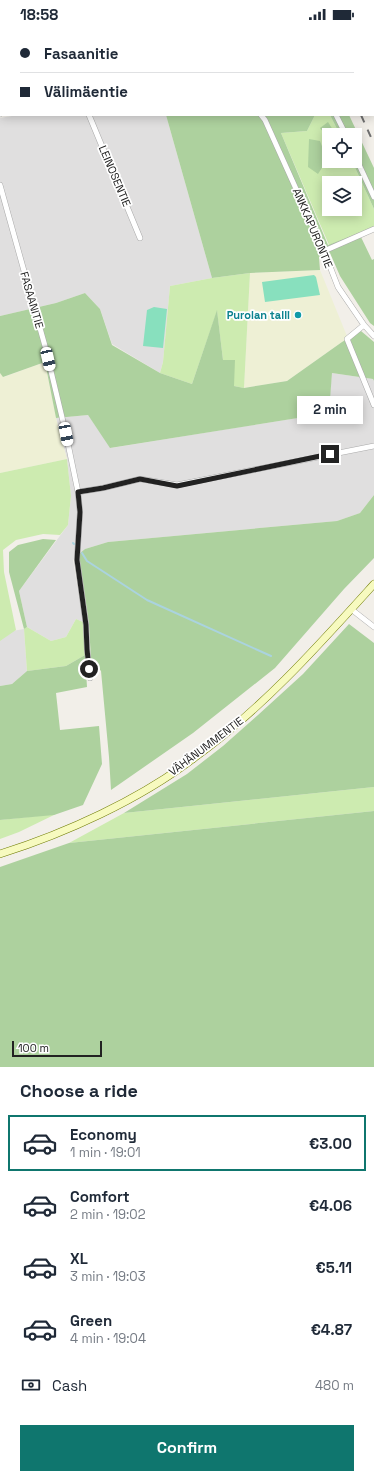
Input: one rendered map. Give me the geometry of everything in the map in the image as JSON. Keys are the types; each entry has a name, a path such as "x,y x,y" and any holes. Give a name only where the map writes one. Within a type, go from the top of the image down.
{"main road":[{"name":"VÄHÄNUMMENTIE","path":"0,854 75,826 144,791 194,759 238,724 284,681 374,584"}],"street":[{"name":"LEINOSENTIE","path":"89,116 140,238"},
{"name":"ANKKAPURONTIE","path":"262,116 265,120 324,251 338,287 364,325 374,336"},
{"path":"336,116 342,128"},
{"path":"361,168 374,197"},
{"name":"FASAANITIE","path":"0,185 45,346 78,492 80,512 77,560 86,625 90,678"},
{"path":"324,251 374,229"},
{"path":"364,325 347,339 374,404"},
{"path":"78,492 103,488 140,479 177,486 374,446"},
{"path":"351,609 374,627"}],"shaded area":[{"path":"12,116 166,116 212,278 170,286 163,362 160,373 112,344 100,309 85,293 56,303 0,316 0,118"},
{"path":"332,373 373,379 374,381 374,495 360,513 337,521 108,542 85,549 73,560 83,622 76,619 66,637 51,641 27,627 19,591 68,525 71,496 67,459 56,418 88,415 111,448 328,413"},
{"path":"24,629 27,671 12,684 0,686 0,640 12,631"}],"green space":[{"path":"166,116 314,116 307,131 281,133 328,245 374,227 360,235 372,260 374,259 374,326 370,323 340,276 330,253 319,257 320,270 250,273 212,278"},
{"path":"314,116 330,116 336,128 322,128 322,168 355,168 359,176 322,176 322,216 362,216 362,183 374,209 374,227 329,245 281,133 307,131"},
{"path":"330,116 349,116 355,128 336,128"},
{"path":"328,122 332,128 322,128 322,131 320,128"},
{"path":"309,139 320,141 322,146 322,168 318,174 308,167"},
{"path":"362,143 374,168 374,209 362,183 362,176 359,176 355,168 362,168"},
{"path":"320,270 349,341 342,342 287,381 244,388 250,273"},
{"path":"250,273 244,388 234,386 223,360 217,311 192,384 160,373 163,362 170,286"},
{"path":"314,275 316,277 320,295 265,302 262,282"},
{"path":"85,293 100,309 112,345 160,373 192,384 217,310 223,360 235,360 234,386 244,388 287,381 342,342 361,331 374,342 374,381 373,379 332,373 329,413 110,448 88,415 56,418 45,362 3,377 0,373 0,316 56,303"},
{"path":"154,307 167,309 163,348 143,346 147,310"},
{"path":"45,362 56,418 67,459 0,473 0,373 4,377"},
{"path":"67,459 71,496 68,525 60,535 43,534 16,540 3,550 4,572 16,630 0,641 0,473"},
{"path":"374,495 374,558 344,589 275,668 193,733 111,790 101,671 91,660 89,624 79,554 85,549 108,542 337,521 360,513"},
{"path":"43,539 56,540 19,591 27,627 24,629 9,572 9,552 18,545"},
{"path":"76,619 83,622 85,655 66,666 27,671 24,629 27,627 51,641 66,637"},
{"path":"349,624 374,643 374,787 124,813 187,774 223,746 303,674"},
{"path":"85,655 87,687 56,693 60,730 99,726 102,764 83,805 54,815 0,820 0,686 12,684 27,671 66,666"},
{"path":"374,787 374,811 69,843 124,813"},
{"path":"374,811 374,1067 0,1067 0,867 69,843"},
{"path":"56,814 19,832 0,839 0,820"}],"waterway":[{"path":"82,553 87,561 147,600 271,656"}],"railway":[{"path":"361,116 374,144"}],"place":[{"name":"Purolan talli","path":"298,315"}],"route":[{"path":"89,669 86,625 77,560 80,512 78,492 103,488 140,479 177,486 330,454"}]}
